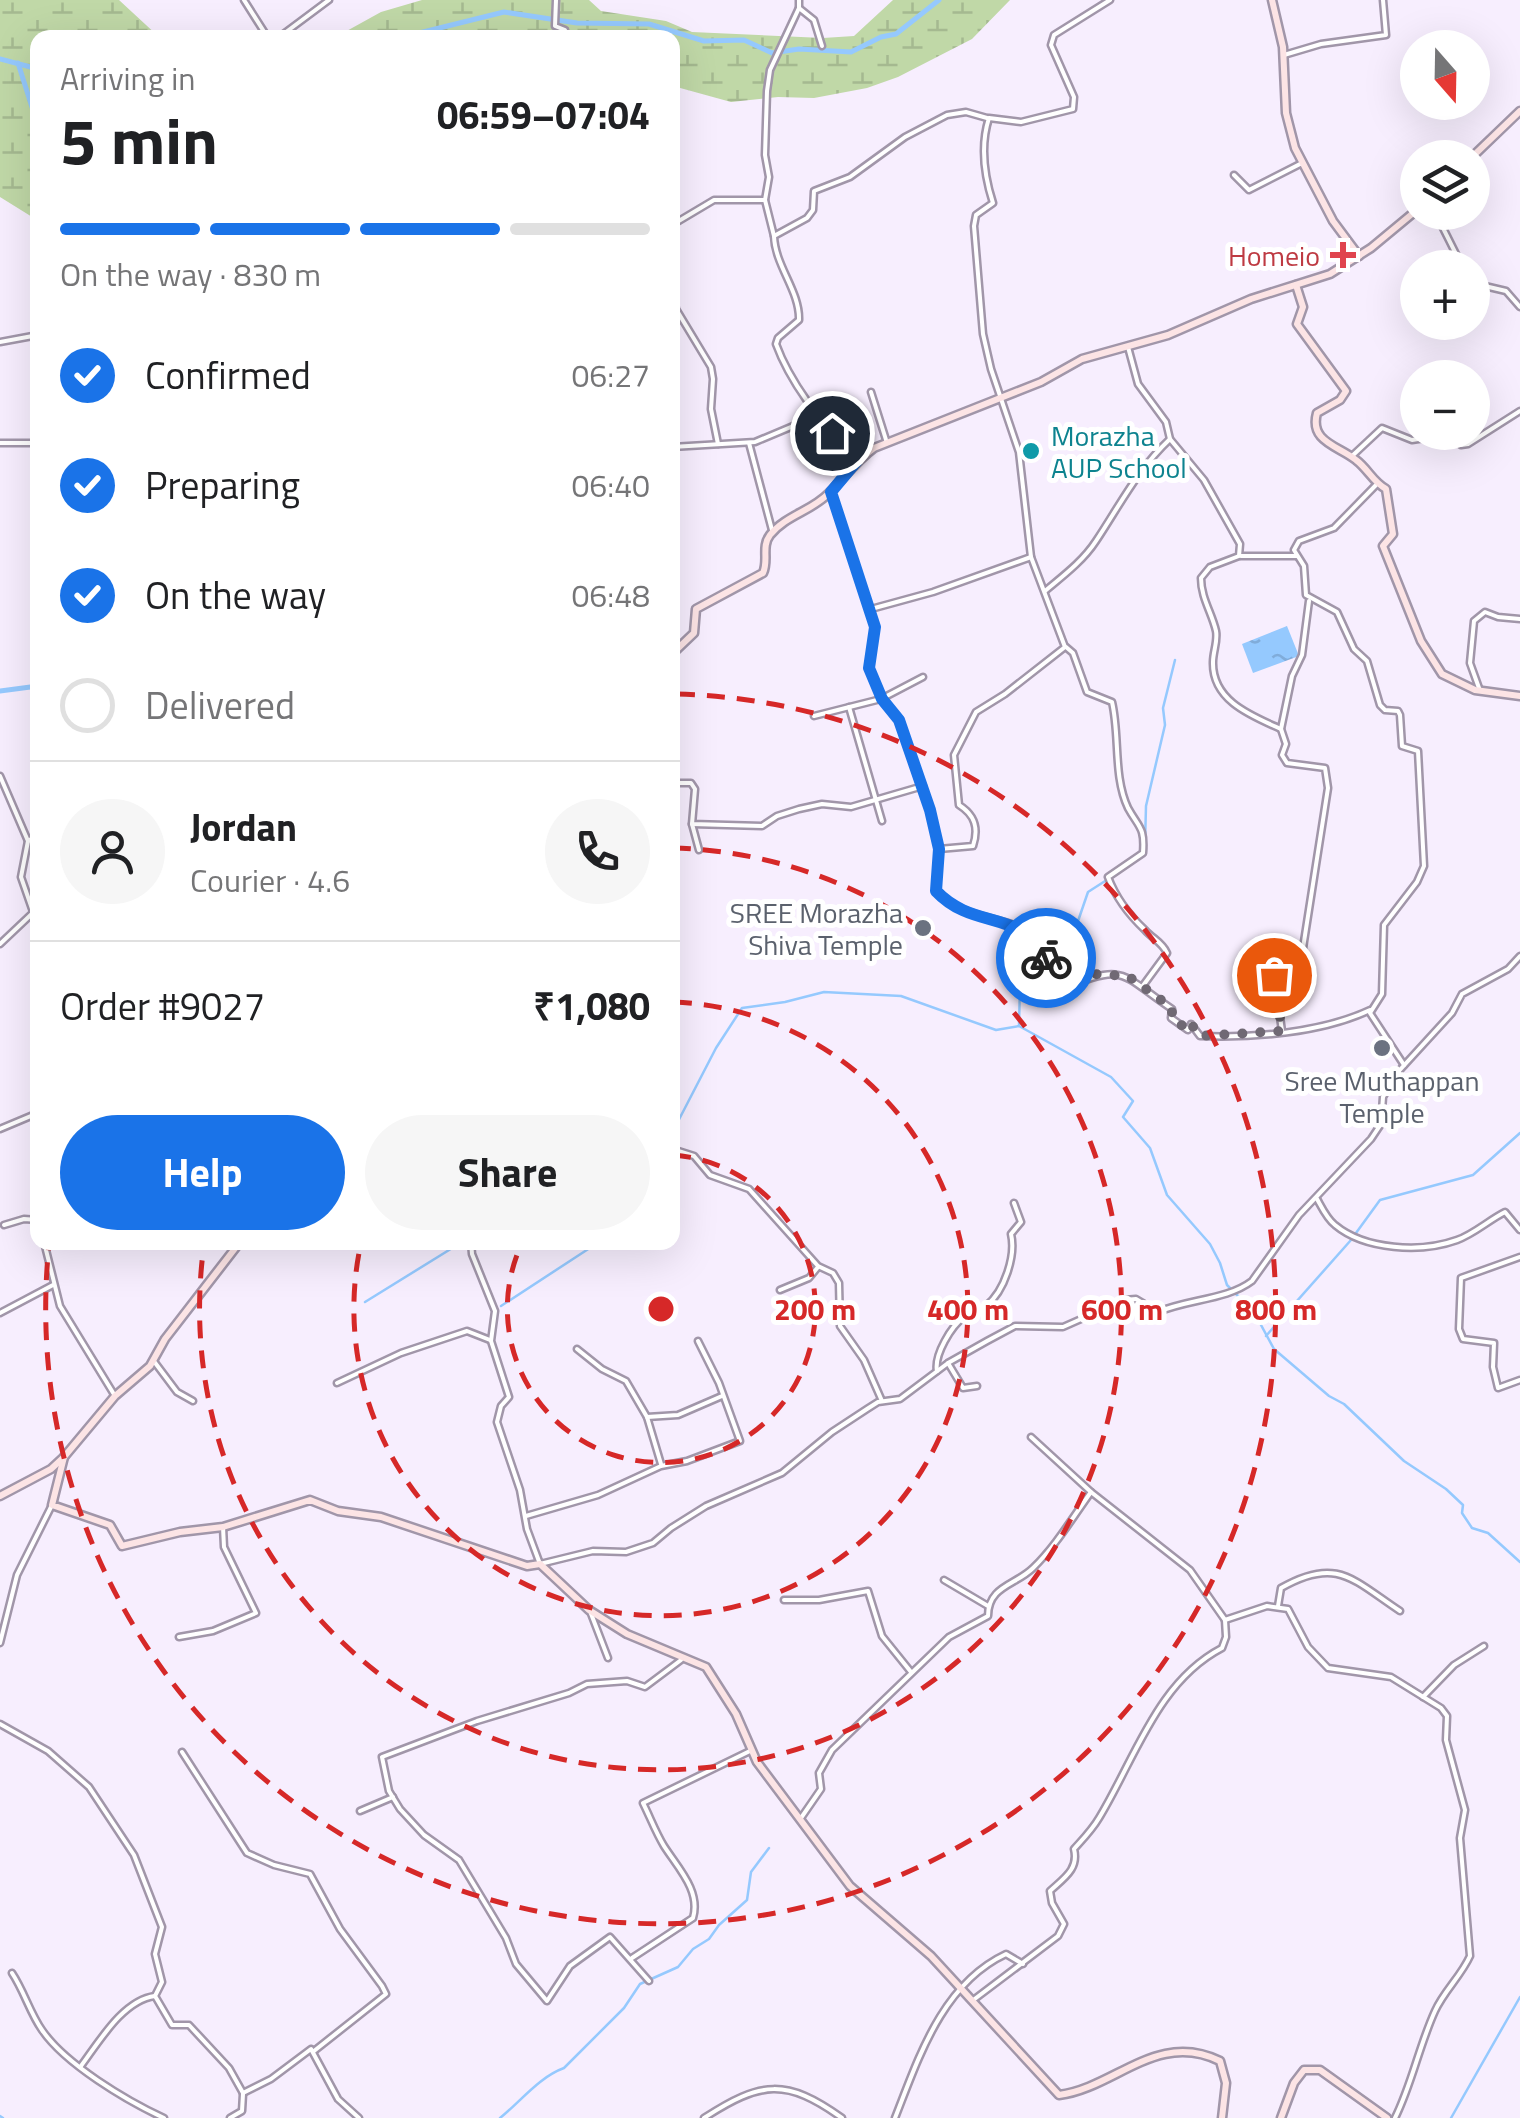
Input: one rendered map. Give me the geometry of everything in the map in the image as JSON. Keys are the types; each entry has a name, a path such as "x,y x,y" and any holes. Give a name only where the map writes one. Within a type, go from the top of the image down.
{"main road":[{"path":"1272,0 1284,55 1286,112 1295,148 1333,221 1359,256"},
{"path":"1489,140 1520,110"},
{"path":"680,646 694,633 696,610 762,572 766,566 765,544 772,532 831,492 856,462 887,443 1041,382 1082,358 1168,335 1251,298 1330,274 1400,223"},
{"path":"1296,286 1304,307 1298,324 1346,392 1340,400 1317,412 1317,430 1326,444 1351,456 1388,494 1393,534 1383,546 1421,640 1442,674 1481,691 1520,696"},
{"path":"2,1493 52,1468 64,1457 115,1396 154,1360 165,1339 234,1250"},
{"path":"64,1457 52,1505 110,1524 122,1546 222,1527 310,1500 338,1511 381,1517 526,1566 540,1564 589,1610 628,1634 706,1667 736,1714 752,1750 850,1886 930,1956 1060,2095 1073,2093 1117,2070 1188,2051 1220,2061 1226,2083 1222,2118"},
{"path":"1280,2118 1294,2083 1304,2070 1320,2070 1391,2118"}],"street":[{"path":"244,0 263,30"},
{"path":"289,30 329,0"},
{"path":"556,0 555,22 565,30"},
{"path":"799,0 781,52 770,70 768,91 769,177 765,200 774,248 800,309 799,320 776,344 787,372 856,462"},
{"path":"774,236 807,218 813,210 814,191 850,177 906,136 948,115 966,112 1021,122 1073,109 1074,97 1051,45 1054,36 1110,0"},
{"path":"1284,55 1321,44 1386,35 1383,0"},
{"path":"799,8 814,20 822,46"},
{"path":"988,118 984,170 993,203 976,215 975,256 983,334 1018,452 1030,557 1064,647 1074,654 1087,692 1112,702 1120,777 1128,808 1145,834 1143,853 1109,879 1118,900 1168,953 1142,986"},
{"path":"1234,175 1249,190 1304,162"},
{"path":"680,220 714,200 765,200"},
{"path":"1490,286 1506,290 1520,308"},
{"path":"680,316 711,367 711,409 718,444"},
{"path":"0,342 30,336"},
{"path":"1128,346 1138,384 1160,413 1170,439 1204,480 1238,536 1239,556"},
{"path":"871,392 887,443"},
{"path":"1351,456 1382,428 1412,440 1450,434 1461,445 1520,411"},
{"path":"680,446 749,442 818,416"},
{"path":"1045,591 1070,571 1095,542 1123,493 1149,458 1170,439"},
{"path":"749,442 772,532"},
{"path":"0,443 30,443"},
{"path":"831,492 871,609 876,638 869,668 882,699 899,720 923,786 939,849 936,891 963,912 1002,921 1037,939 1064,989 1094,974 1128,976 1172,1008 1172,1018 1178,1025 1188,1030 1191,1024 1200,1036 1282,1031 1349,1020 1370,1010 1382,994 1384,925 1417,882 1424,866 1418,751 1401,744 1398,711 1380,706 1367,661 1354,649 1337,612 1306,595 1304,566 1294,550 1299,541 1334,528 1376,485"},
{"path":"1282,1031 1274,975 1277,945 1303,948 1328,788 1325,768 1284,760 1285,735 1281,729 1233,704 1221,690 1214,671 1217,637 1203,598 1201,578 1210,567 1239,556 1297,556"},
{"path":"871,609 933,592 1030,557"},
{"path":"1281,729 1292,676 1302,655 1310,599"},
{"path":"1481,691 1470,663 1474,621 1485,612 1498,618 1520,619"},
{"path":"939,849 973,846 975,842 976,826 971,813 959,805 954,754 976,712 1006,694 1064,647"},
{"path":"814,716 882,699 923,677"},
{"path":"848,707 882,821"},
{"path":"0,776 28,841 20,877 30,898"},
{"path":"680,782 692,783 695,789 692,824 699,850"},
{"path":"692,824 762,826 777,816 811,806 851,807 923,786"},
{"path":"0,944 30,914"},
{"path":"471,1250 496,1311 491,1341 508,1397 500,1406 497,1422 540,1564 593,1551 626,1552 653,1544 670,1528 706,1506 782,1473 832,1432 882,1400 900,1399 948,1363 1015,1326 1063,1327 1124,1300 1136,1300 1158,1312 1180,1302 1241,1289 1252,1281 1300,1214 1371,1140 1381,1124 1384,1097 1404,1065 1439,1029 1462,994 1508,969 1520,956"},
{"path":"1370,1010 1404,1065"},
{"path":"0,1129 30,1116"},
{"path":"680,1152 694,1156 710,1175 749,1189 818,1266 833,1273 838,1283 840,1326 864,1360 882,1400"},
{"path":"1316,1199 1333,1224 1362,1241 1381,1245 1406,1247 1457,1240 1505,1212 1520,1230"},
{"path":"937,1371 938,1352 961,1318 990,1304 1002,1285 1015,1247 1011,1234 1022,1222 1014,1203"},
{"path":"4,1225 30,1219"},
{"path":"46,1250 60,1306 115,1396"},
{"path":"1520,1257 1461,1278 1459,1330 1463,1338 1494,1343 1493,1367 1498,1388 1520,1380"},
{"path":"780,1290 809,1278 818,1266"},
{"path":"0,1313 55,1284"},
{"path":"337,1382 402,1353 467,1331 491,1341"},
{"path":"526,1516 598,1495 661,1466 687,1462 740,1441 719,1383 698,1341"},
{"path":"577,1349 602,1370 626,1381 647,1417 661,1466"},
{"path":"154,1360 177,1392 193,1401"},
{"path":"948,1363 963,1388 977,1386"},
{"path":"647,1417 678,1414 722,1396"},
{"path":"972,2001 1058,1936 1064,1924 1050,1891 1072,1870 1074,1849 1098,1820 1154,1718 1194,1666 1222,1648 1226,1637 1225,1620 1190,1570 1091,1492 1031,1437"},
{"path":"800,1820 821,1789 819,1773 824,1762 949,1638 988,1616 988,1606 998,1589 1032,1569 1091,1492"},
{"path":"0,1643 17,1575 52,1505"},
{"path":"180,1637 212,1631 256,1613 224,1547 222,1527"},
{"path":"1278,1606 1281,1588 1326,1570 1348,1576 1400,1611"},
{"path":"944,1580 988,1606"},
{"path":"784,1600 818,1600 868,1590 882,1636 911,1672"},
{"path":"1225,1620 1241,1612 1278,1606 1288,1609 1308,1646 1328,1668 1391,1677 1441,1708 1447,1716 1446,1740 1465,1810 1460,1838 1471,1943 1463,1971 1436,2007 1406,2095 1391,2118"},
{"path":"589,1610 608,1658"},
{"path":"1423,1696 1454,1664 1484,1646"},
{"path":"649,1981 610,1937 570,1966 547,2001 516,1964 506,1938 459,1860 424,1835 393,1797 382,1758 587,1684 627,1680 645,1687 683,1658"},
{"path":"0,1724 48,1751 89,1787 134,1855 162,1926 155,1954 162,1982 155,1996"},
{"path":"632,1958 693,1918 696,1909 686,1874 664,1846 642,1803 752,1750"},
{"path":"182,1752 247,1853 310,1874 340,1928 386,1994 314,2052"},
{"path":"360,1811 393,1797"},
{"path":"895,2118 923,2046 960,1988 982,1966 1006,1954 1023,1964"},
{"path":"12,1974 40,2028 53,2044 142,2108 164,2118"},
{"path":"81,2066 117,2020 145,1997 155,1996"},
{"path":"155,1996 172,2026 189,2025 229,2068 243,2093 242,2111 230,2118"},
{"path":"243,2093 271,2079 311,2049 338,2099 359,2118"},
{"path":"704,2118 733,2102 783,2087 813,2098 842,2118"}],"green space":[{"path":"0,0 119,0 151,30 30,30 30,216 0,197"},
{"path":"422,0 589,0 601,11 666,21 692,32 823,38 854,36 893,0 1010,0 972,39 898,77 867,88 814,98 731,102 680,88 680,30 348,30 381,12"}],"water":[{"path":"1287,626 1299,656 1253,673 1242,644"}],"waterway":[{"path":"680,34 704,41 744,40 772,53 799,49 851,52 896,34 939,0"},
{"path":"431,30 504,12 577,23 649,24 668,30"},
{"path":"0,59 30,67"},
{"path":"18,63 30,101"},
{"path":"1145,844 1146,806 1175,660"},
{"path":"0,691 30,687"},
{"path":"1046,948 1057,940 1060,932 1077,924 1088,892 1130,865"},
{"path":"1019,1025 1020,986 1041,959"},
{"path":"680,1118 742,1008 824,992 901,996 996,1030 1019,1026 1111,1077 1133,1101 1123,1117 1150,1148 1167,1195 1210,1244 1227,1285 1254,1312 1274,1349 1344,1404 1404,1461 1446,1489 1463,1505 1462,1513 1472,1528 1488,1533 1520,1562"},
{"path":"1356,1233 1380,1200 1473,1175 1520,1133"},
{"path":"1266,1336 1351,1240"},
{"path":"365,1302 449,1250"},
{"path":"501,1306 587,1250"},
{"path":"500,2118 538,2084 564,2068 624,2008 640,1984 678,1967 693,1949 709,1939 747,1900 751,1872 769,1848"},
{"path":"1451,2118 1520,1997"}],"way so far":[{"path":"1046,958 1064,989 1094,974 1128,976 1172,1008 1172,1018 1178,1025 1188,1030 1191,1024 1200,1036 1282,1031 1274,975"}],"place":[{"name":"Homeio","path":"1343,255"},
{"name":"Morazha AUP School","path":"1031,451"},
{"name":"SREE Morazha Shiva Temple","path":"923,928"},
{"name":"Sree Muthappan Temple","path":"1382,1048"}],"route":[{"path":"832,433 856,462 831,492 875,627 869,668 882,699 899,720 930,810 939,849 936,891 963,912 1002,921 1037,939 1046,958"}]}
